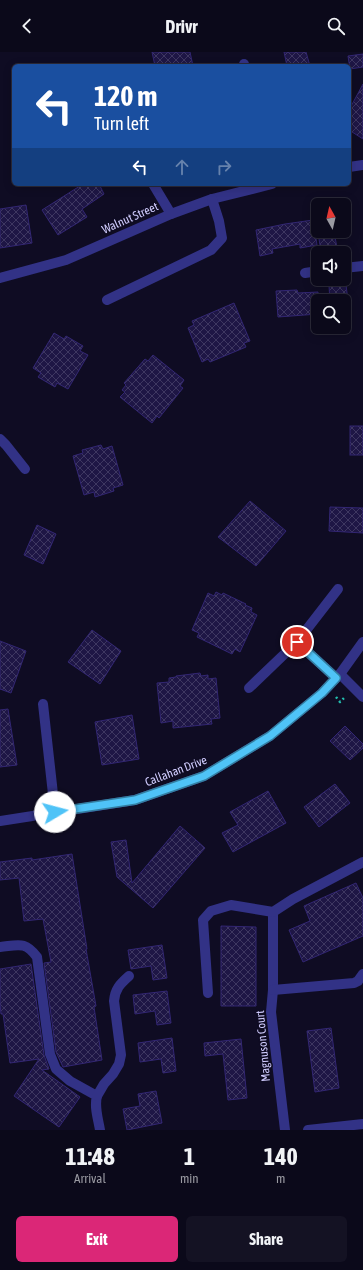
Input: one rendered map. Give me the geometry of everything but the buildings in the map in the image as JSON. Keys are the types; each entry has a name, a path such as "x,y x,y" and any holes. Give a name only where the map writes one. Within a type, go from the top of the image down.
{"street":[{"path":"351,167 363,165"},
{"path":"154,186 171,214"},
{"name":"Walnut Street","path":"0,278 66,260 171,214 212,199 264,186"},
{"path":"107,300 211,250 222,238 219,221 212,199"},
{"path":"351,267 363,266"},
{"path":"305,273 311,272"},
{"path":"0,439 25,469"},
{"path":"249,688 297,642 338,589"},
{"path":"297,642 363,697"},
{"name":"Callahan Drive","path":"0,821 135,800 204,776 270,736 322,693 338,676 363,642"},
{"path":"43,704 55,812"},
{"path":"208,993 203,920 210,911 231,905 273,912 293,899 363,862"},
{"name":"Magnuson Court","path":"273,912 274,990 271,1012 285,1130"},
{"path":"0,947 22,945 30,948 37,957 50,1054 56,1069 70,1081 97,1096"},
{"path":"274,990 354,983 358,981 363,974"},
{"path":"100,1130 95,1102 97,1096 119,1064 121,1055 114,1001 115,994 119,985 129,976"},
{"path":"308,1130 363,1124"}],"route":[{"path":"55,812 135,800 204,776 270,736 322,693 336,678 312,654 297,642"}]}
